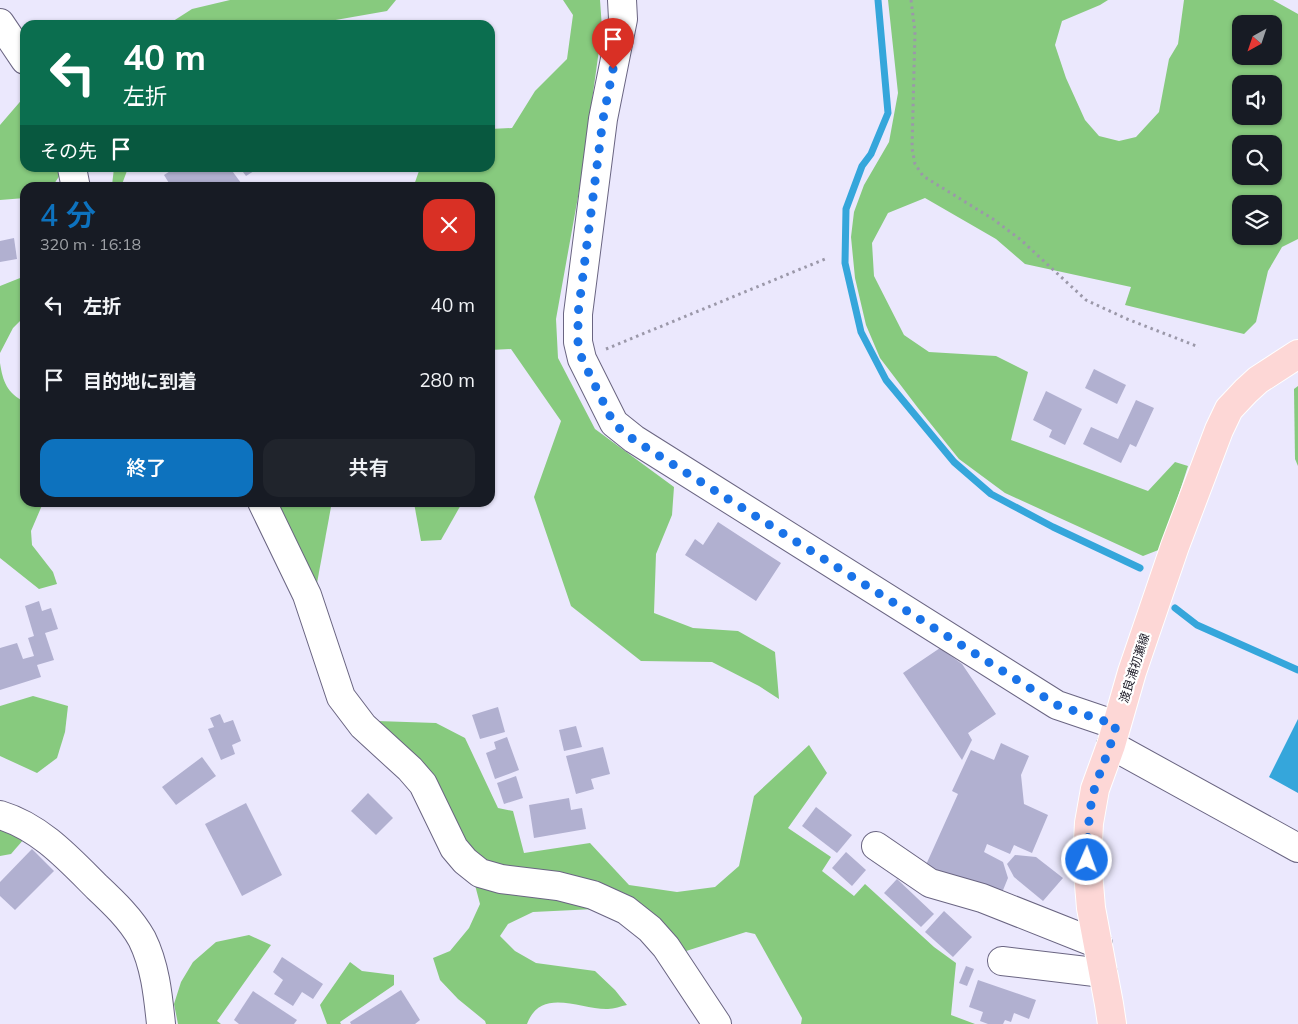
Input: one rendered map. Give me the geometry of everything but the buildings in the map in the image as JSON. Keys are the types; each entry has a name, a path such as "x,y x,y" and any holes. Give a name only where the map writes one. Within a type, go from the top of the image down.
{"main road":[{"name":"渡良浦初瀬線","path":"1112,1024 1091,908 1087,860 1089,823 1095,789 1174,546 1219,430 1229,410 1246,391 1258,380 1298,354"}],"street":[{"path":"622,0 623,19 603,119 578,314 578,342 582,359 614,424 634,440 1057,705 1114,735 1298,848"},
{"path":"0,23 20,53"},
{"path":"264,507 307,595 342,697 363,726 410,769 423,784 454,848 465,861 480,873 558,886 593,895 626,910 650,929 666,947 717,1024"},
{"path":"0,815 17,820 47,839 78,866 127,917 141,938 152,961 161,1024"},
{"path":"876,846 930,883 982,898 1098,944"},
{"path":"1002,961 1103,973"}],"path":[{"path":"911,0 915,32 912,148 915,164 923,176 993,219 1014,235 1086,300 1127,319 1199,347"},
{"path":"582,359 825,259"}],"green space":[{"path":"230,0 396,0 387,11 336,20 175,20 192,9"},
{"path":"563,0 600,0 602,28 581,180 556,319 558,358 595,429 674,487 672,515 656,554 654,613 693,628 738,631 775,652 779,699 759,686 712,662 641,661 571,606 534,497 561,421 511,349 495,350 495,182 415,182 419,172 495,172 495,129 512,128 535,91 567,59 573,15"},
{"path":"888,0 1108,0 1062,21 1055,45 1066,78 1085,120 1099,136 1119,141 1136,137 1159,112 1169,59 1178,44 1184,0 1273,0 1298,14 1298,239 1282,247 1268,271 1256,322 1244,334 1125,305 1131,287 1025,264 996,239 925,198 888,213 872,243 874,276 904,335 929,352 996,356 1028,372 1011,440 1148,491 1175,462 1188,466 1161,549 1143,556 1005,493 959,459 880,358 866,325 855,278 851,237 854,212 864,185 889,142 898,93"},
{"path":"20,102 20,172 59,172 60,175 55,182 20,182 20,198 0,200 0,125"},
{"path":"114,172 127,172 123,182 112,182"},
{"path":"20,278 20,321 13,328 0,353 0,286"},
{"path":"0,363 7,386 20,400 20,507 41,507 31,531 32,545 53,572 57,584 39,589 0,558"},
{"path":"1298,386 1298,466 1295,459 1294,389"},
{"path":"274,507 331,507 317,583"},
{"path":"415,507 460,507 441,540 421,541"},
{"path":"33,696 68,706 65,732 57,758 37,773 0,756 0,706"},
{"path":"377,721 436,723 465,738 498,808 513,811 524,853 590,843 629,885 677,892 715,887 739,866 754,796 809,745 827,773 788,828 831,857 822,871 854,896 865,884 934,947 956,963 951,1015 975,1024 801,1024 802,1018 755,934 746,932 683,952 668,930 485,866 463,850"},
{"path":"0,827 24,839 11,854 0,856"},
{"path":"475,885 556,895 595,909 533,912 508,924 500,936 515,951 536,963 595,971 615,990 627,1005 608,1009 552,1003 542,1006 533,1012 527,1024 486,1024 440,980 433,958 450,951 469,928 480,904"},
{"path":"249,935 271,945 217,1021 221,1024 178,1024 174,1004 181,982 193,962 216,942"},
{"path":"350,962 362,971 394,975 394,985 340,1022 341,1024 327,1024 320,1005"}],"water":[{"path":"1298,719 1298,793 1269,777"}],"waterway":[{"path":"878,0 888,113 871,154 862,166 846,209 845,263 861,332 886,380 954,462 991,494 1053,527 1140,568"},
{"path":"1175,608 1197,625 1298,670"}],"route":[{"path":"613,69 603,119 578,314 578,342 582,359 614,424 634,440 1057,705 1116,725 1112,745 1095,789 1089,823 1087,860"}]}
